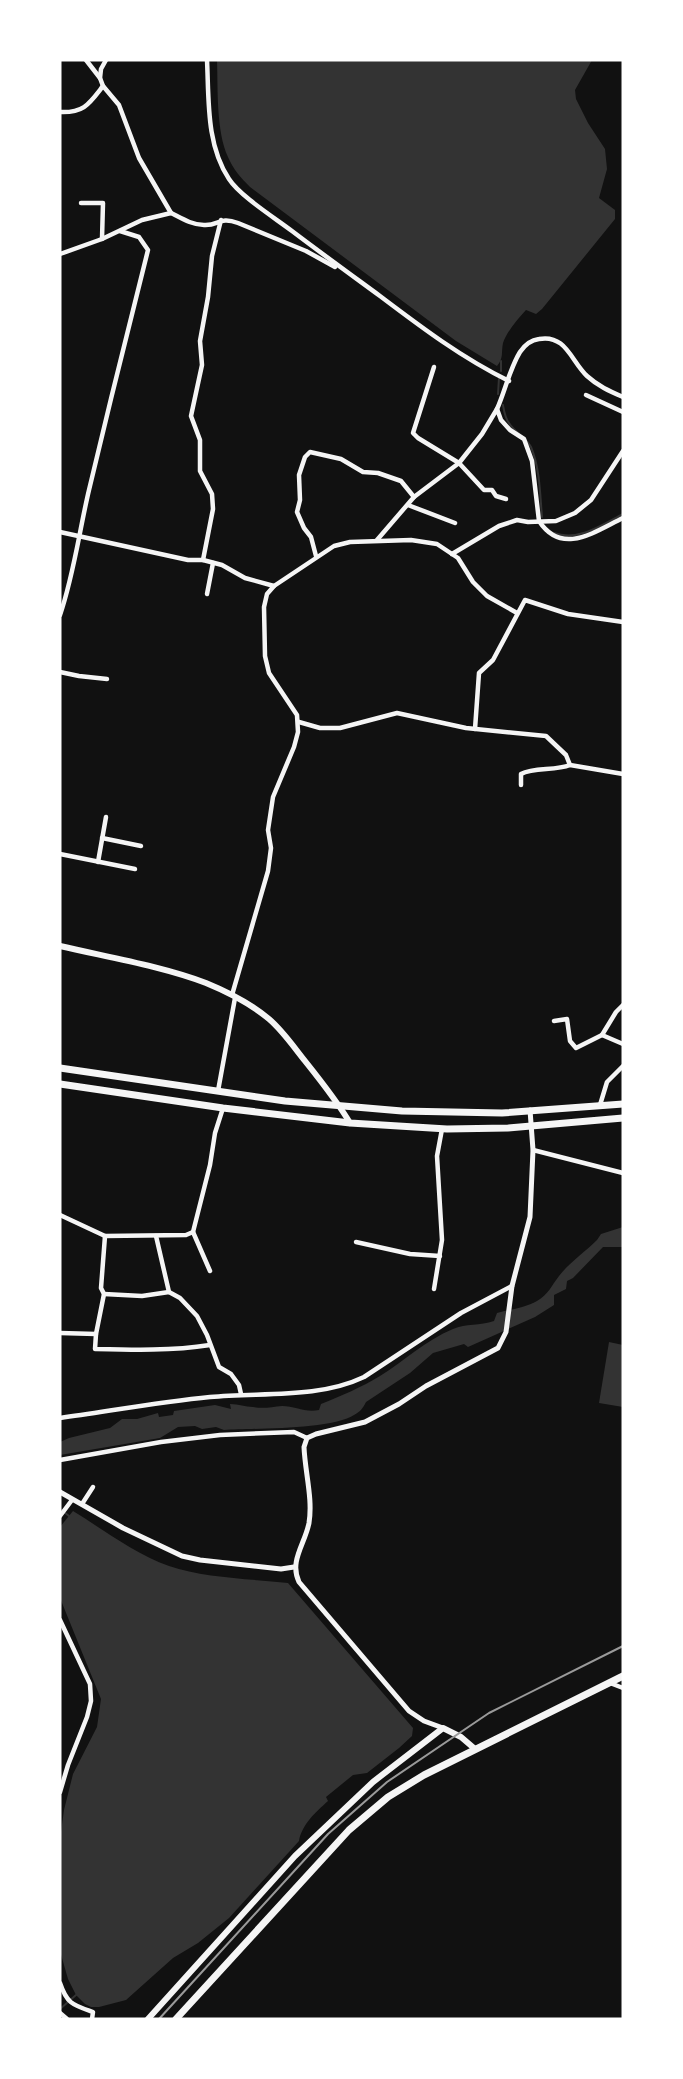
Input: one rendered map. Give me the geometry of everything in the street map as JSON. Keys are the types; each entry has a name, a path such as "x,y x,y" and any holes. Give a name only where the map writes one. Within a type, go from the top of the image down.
{"main road":[{"path":"60,946 194,980 234,997 256,1010 270,1020 286,1037 350,1123"},
{"path":"60,1068 218,1092 340,1107 502,1113 623,1104"},
{"path":"60,1084 223,1108 350,1123 442,1129 532,1126 623,1118"},
{"path":"177,2019 349,1830 388,1797 424,1775 623,1676"},
{"path":"148,2019 295,1856 374,1782 443,1728 461,1737 475,1749"}],"street":[{"path":"86,60 118,105 139,158 171,213 187,221 207,226 228,219 306,251 351,275"},
{"path":"100,78 101,69 106,60"},
{"path":"207,60 212,133 216,155 230,181 254,203 461,355 509,381"},
{"path":"60,112 82,110 103,86"},
{"path":"81,203 103,203 102,239"},
{"path":"60,254 102,239 142,220 171,213"},
{"path":"203,560 213,509 212,494 201,471 200,440 191,416 201,365 200,341 212,256 220,220"},
{"path":"60,615 67,596 104,426 148,250 139,237 120,231"},
{"path":"377,540 414,497 459,463 482,434 497,409 521,351 535,339 555,338 564,345 584,374 600,387 623,397"},
{"path":"434,367 413,433 459,463 484,490 492,490 496,496 506,499"},
{"path":"586,395 623,412"},
{"path":"497,409 501,420 510,430 524,439 532,461 538,521 552,535 560,539 572,540 587,536 623,518"},
{"path":"452,554 499,526 517,520 556,521 575,513 591,500 623,451"},
{"path":"316,556 311,537 297,512 300,500 299,475 309,452 341,459 363,472 401,481 414,497"},
{"path":"408,505 455,523"},
{"path":"60,532 188,560 203,560 222,565 245,578 274,586"},
{"path":"218,1092 234,997 268,871 271,848 268,830 273,797 294,747 299,722 294,708 269,673 265,656 264,607 267,594 274,586 334,546 350,542 411,540 437,544 458,558 473,582 487,596 517,613"},
{"path":"207,594 213,563"},
{"path":"475,729 479,673 494,660 525,600 568,614 623,622"},
{"path":"60,672 107,679"},
{"path":"299,722 320,728 340,728 397,712 475,729 546,736 566,755 570,765"},
{"path":"521,785 521,774 526,771 558,770 570,765 623,774"},
{"path":"98,862 106,817"},
{"path":"102,838 141,846"},
{"path":"60,854 135,869"},
{"path":"554,1021 567,1019 570,1041 576,1048 602,1035 623,1005"},
{"path":"602,1035 623,1044"},
{"path":"600,1105 607,1082 623,1066"},
{"path":"210,1270 193,1232 206,1185 215,1133 223,1108"},
{"path":"60,1460 160,1442 220,1435 294,1432 307,1438 365,1422 384,1413 426,1386 498,1348 506,1332 510,1295 530,1217 533,1150 530,1110"},
{"path":"434,1289 442,1240 437,1156 442,1129"},
{"path":"533,1150 623,1173"},
{"path":"60,1215 105,1236 186,1235 193,1232"},
{"path":"105,1236 101,1288 104,1294 95,1349 174,1350 210,1345"},
{"path":"156,1236 169,1292"},
{"path":"356,1242 410,1254 440,1256"},
{"path":"60,1418 208,1397 291,1393 347,1385 364,1377 461,1313 512,1286"},
{"path":"104,1294 142,1296 169,1292 180,1298 197,1316 219,1367 231,1374 239,1385 241,1394"},
{"path":"60,1333 96,1334"},
{"path":"307,1438 304,1448 310,1511 309,1524 294,1567 299,1582 409,1712 443,1728"},
{"path":"82,1504 93,1487"},
{"path":"60,1492 123,1528 182,1556 281,1569 294,1567"},
{"path":"60,1516 72,1500"},
{"path":"60,1620 90,1684 91,1701 60,1791"},
{"path":"607,1682 623,1688"},
{"path":"60,1983 64,1997 72,2005 93,2012 92,2019"},
{"path":"60,2013 67,2019"}],"shaded area":[{"path":"217,60 592,60 575,90 576,99 605,149 607,169 599,198 615,210 615,219 542,309 536,314 526,310 516,321 503,343 501,358 497,366 456,341 243,180 230,161 221,135"},
{"path":"623,1227 623,1247 603,1247 573,1278 567,1281 566,1289 554,1295 554,1305 535,1317 468,1347 464,1344 433,1353 410,1373 366,1402 358,1413 343,1420 311,1426 272,1428 224,1430 216,1427 202,1429 195,1426 178,1427 160,1438 60,1455 60,1442 110,1428 122,1419 137,1419 158,1413 159,1417 173,1415 174,1411 215,1405 231,1409 230,1404 260,1408 282,1406 309,1411 319,1410 321,1404 373,1380 443,1334 458,1327 494,1321 497,1313 523,1307 541,1299 563,1271 601,1234"},
{"path":"609,1342 623,1345 623,1407 599,1403"},
{"path":"73,1511 132,1548 169,1566 212,1576 288,1583 413,1728 412,1736 399,1748 367,1773 353,1775 326,1797 328,1801 306,1824 299,1841 229,1918 198,1943 173,1958 126,2000 99,2007 85,2004 76,1995 68,1979 60,1951 60,1839 64,1810 73,1774 97,1727 101,1699 60,1598 60,1527"}],"waterway":[{"path":"501,361 501,371"},
{"path":"498,394 499,378"},
{"path":"503,405 508,421 529,443 534,455 542,517"},
{"path":"554,533 581,534 623,514"},
{"path":"60,1509 69,1516"},
{"path":"60,2009 76,1995"}],"railway":[{"path":"159,2019 328,1834 387,1782 489,1713 623,1646"}]}
